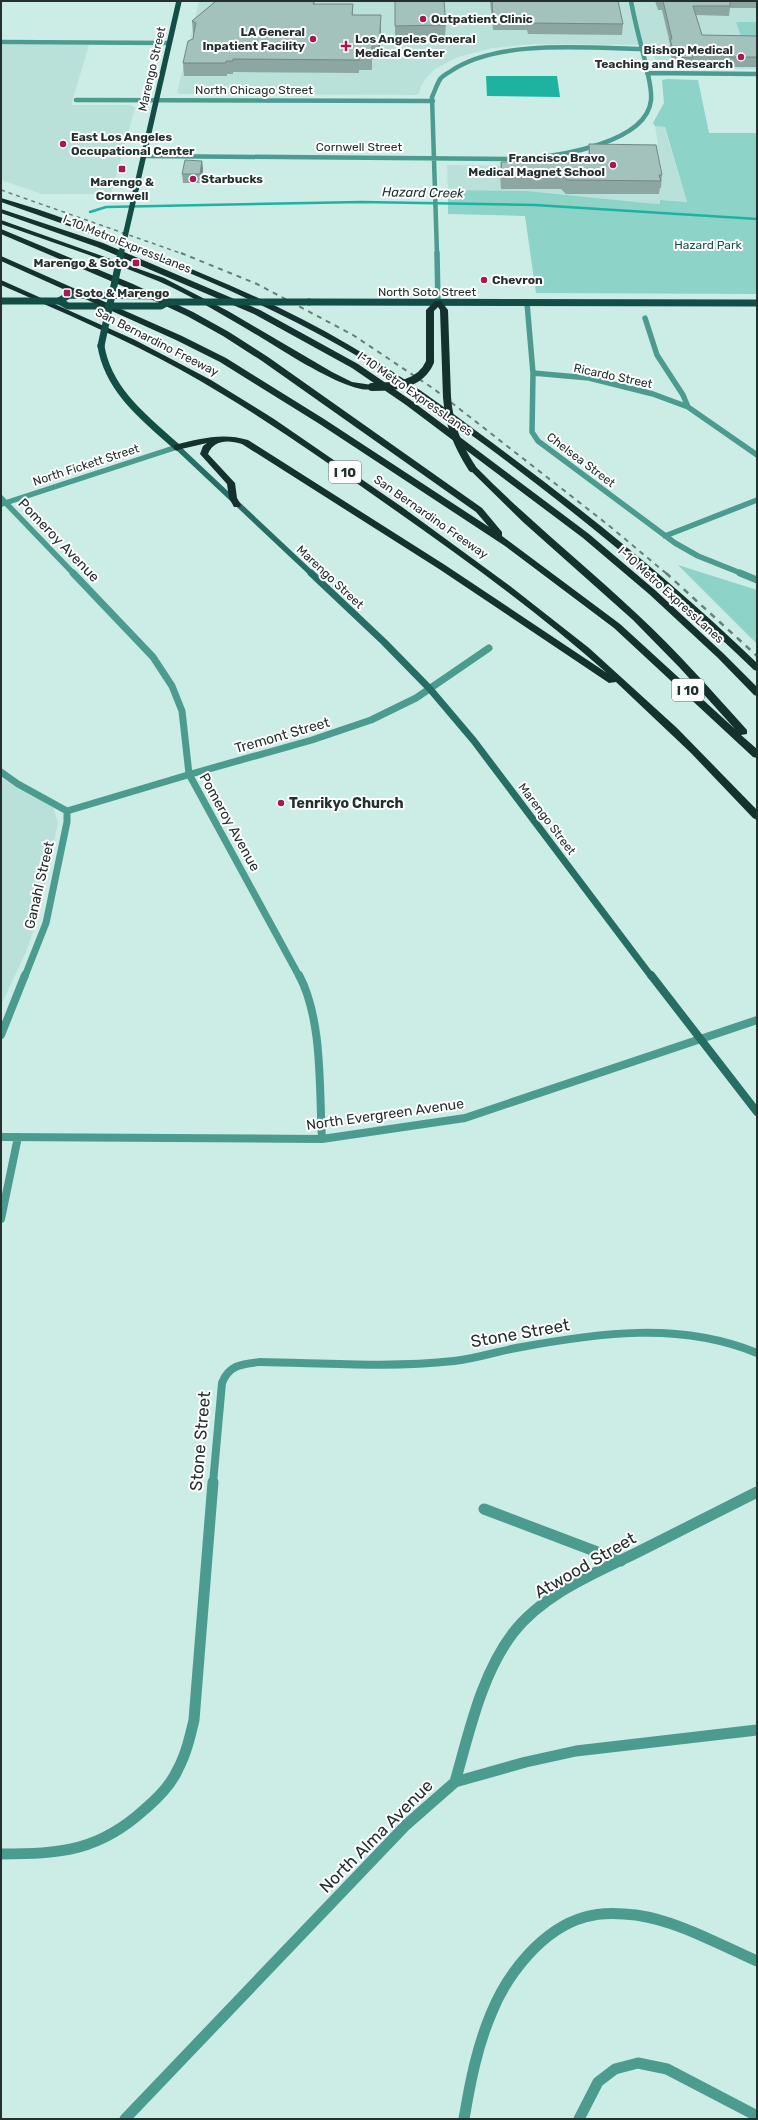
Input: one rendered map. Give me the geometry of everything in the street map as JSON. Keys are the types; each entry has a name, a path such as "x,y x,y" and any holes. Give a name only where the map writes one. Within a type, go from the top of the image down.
{"highway":[{"name":"I-10 Metro ExpressLanes","path":"1,200 146,252 280,313 360,354 398,379 472,432 603,530 662,579 757,668"},
{"name":"I-10 Metro ExpressLanes","path":"1,211 100,245 250,309 355,366 448,431 586,536 658,598 721,656 757,693"},
{"path":"1,222 161,280 225,313 329,374 350,384 372,387 393,386 412,381 424,374 430,362 430,310 438,303 444,310 448,413 451,431 459,449 472,468 494,491 621,604 672,654 757,748"},
{"name":"I 10","path":"1,231 130,286 190,314 226,334 265,359 479,510 508,544"},
{"name":"San Bernardino Freeway","path":"1,258 133,316 223,360 321,421 508,544 617,626 757,755"},
{"name":"San Bernardino Freeway","path":"1,282 172,362 260,414 442,539 516,594 586,651 656,714 757,816"},
{"path":"178,447 216,438 232,438 245,442 442,567 656,714"},
{"path":"232,438 210,443 204,454 231,483 233,498 237,505"}],"main road":[{"name":"Marengo Street","path":"179,1 108,306 101,346 103,360 109,374 123,394 237,505 384,642 430,689 474,741 700,1041 757,1112"},
{"name":"North Soto Street","path":"59,301 69,295 111,295 162,296 168,302"},
{"name":"North Soto Street","path":"2,301 59,301 68,306 161,306 168,302 757,303"}],"street":[{"name":"Cornwell Street","path":"143,156 525,159 552,157 575,152 620,135 645,116 651,103 647,73 631,1"},
{"path":"1,42 169,43"},
{"path":"438,303 432,101 433,89 436,82 446,72 466,62 487,55 533,49 642,49"},
{"path":"647,73 757,74"},
{"name":"North Chicago Street","path":"76,100 432,101"},
{"name":"Chelsea Street","path":"526,303 533,373 532,432 538,441 665,536 698,556 757,580"},
{"path":"645,318 658,355 683,395 688,407 757,455"},
{"name":"Ricardo Street","path":"533,373 589,378 653,394 688,407"},
{"name":"North Fickett Street","path":"2,501 178,447"},
{"path":"665,536 757,500"},
{"name":"Pomeroy Avenue","path":"2,501 153,657 172,686 182,710 189,774 304,985 315,1022 322,1139"},
{"name":"Tremont Street","path":"67,811 189,774 319,738 361,724 392,711 430,689 474,656 489,648"},
{"path":"1,772 18,784 67,811"},
{"name":"Ganahl Street","path":"1,1035 46,922 67,822 67,811"},
{"name":"North Evergreen Avenue","path":"1,1137 322,1139 464,1118 700,1041 757,1020"},
{"path":"1,1219 18,1137"},
{"name":"Stone Street","path":"1,1854 62,1851 90,1845 118,1830 151,1803 174,1777 183,1758 194,1720 220,1392 222,1378 229,1369 243,1364 260,1362 418,1364 455,1361 560,1339 665,1333 705,1336 757,1353"},
{"name":"Atwood Street","path":"455,1782 471,1728 496,1662 514,1632 540,1607 574,1586 621,1561 757,1492"},
{"path":"484,1509 621,1561"},
{"name":"North Alma Avenue","path":"125,2119 406,1825 455,1782 526,1762 576,1751 757,1730"},
{"path":"464,2119 472,2075 491,2012 515,1971 536,1947 558,1929 585,1916 612,1914 641,1916 675,1927 757,1961"},
{"path":"579,2119 598,2082 615,2069 638,2063 667,2069 757,2116"}],"shaded area":[{"name":"Los Angeles General Medical Center","path":"199,1 757,1 757,69 663,68 656,65 652,45 535,44 493,48 458,57 435,69 427,77 421,86 419,93 416,95 181,94 177,93"},
{"name":"East Los Angeles Occupational Center","path":"1,45 89,45 71,105 131,105 135,108 111,194 42,194 1,180"},
{"path":"486,76 557,76 560,97 487,96"},
{"name":"Francisco Bravo Medical Magnet School","path":"655,126 664,126 687,202 660,200 660,204 527,191 448,190 447,165 528,166 573,161 633,145 658,144"},
{"path":"1,778 53,807 58,823 37,921 26,952 1,1005"}],"green space":[{"path":"736,22 757,22 757,36 741,36"},
{"name":"Hazard Park","path":"662,80 698,80 709,133 757,133 757,294 536,293 525,216 448,214 448,190 527,191 660,204 660,200 687,202 665,127 655,126 653,123 664,103"},
{"path":"678,565 757,590 757,644"}],"building":[{"name":"LA General Inpatient Facility","path":"216,1 314,1 313,4 353,4 352,15 381,15 379,46 372,46 372,57 359,57 359,60 233,59 233,61 226,61 226,63 183,63 188,41 193,39 196,23 192,21"},
{"name":"Outpatient Clinic","path":"395,1 444,1 446,25 395,26"},
{"path":"492,1 618,1 623,24 529,23 527,19 493,18"},
{"path":"663,1 730,1 730,6 693,6 702,35 757,36 757,57 730,57 728,51 691,50 693,58 675,57"},
{"path":"589,144 656,145 662,175 659,175 661,181 567,180 562,175 502,175 501,162 590,161"},
{"path":"185,160 202,161 200,174 182,174"}],"waterway":[{"name":"Hazard Creek","path":"90,212 106,207 362,202 535,205 757,219"}],"railway":[{"path":"1,190 183,254"},
{"path":"181,253 257,284 353,335 434,389 607,524 667,574"},
{"path":"666,573 757,656"}],"place":[{"name":"Outpatient Clinic","path":"423,19"},
{"name":"LA General Inpatient Facility","path":"313,39"},
{"name":"Los Angeles General Medical Center","path":"346,46"},
{"name":"Bishop Medical Teaching and Research","path":"741,57"},
{"name":"East Los Angeles Occupational Center","path":"63,144"},
{"name":"Francisco Bravo Medical Magnet School","path":"613,165"},
{"name":"Marengo & Cornwell","path":"122,169"},
{"name":"Starbucks","path":"193,179"},
{"name":"Marengo & Soto","path":"136,263"},
{"name":"Chevron","path":"484,280"},
{"name":"Soto & Marengo","path":"67,293"},
{"name":"Tenrikyo Church","path":"281,803"}]}
